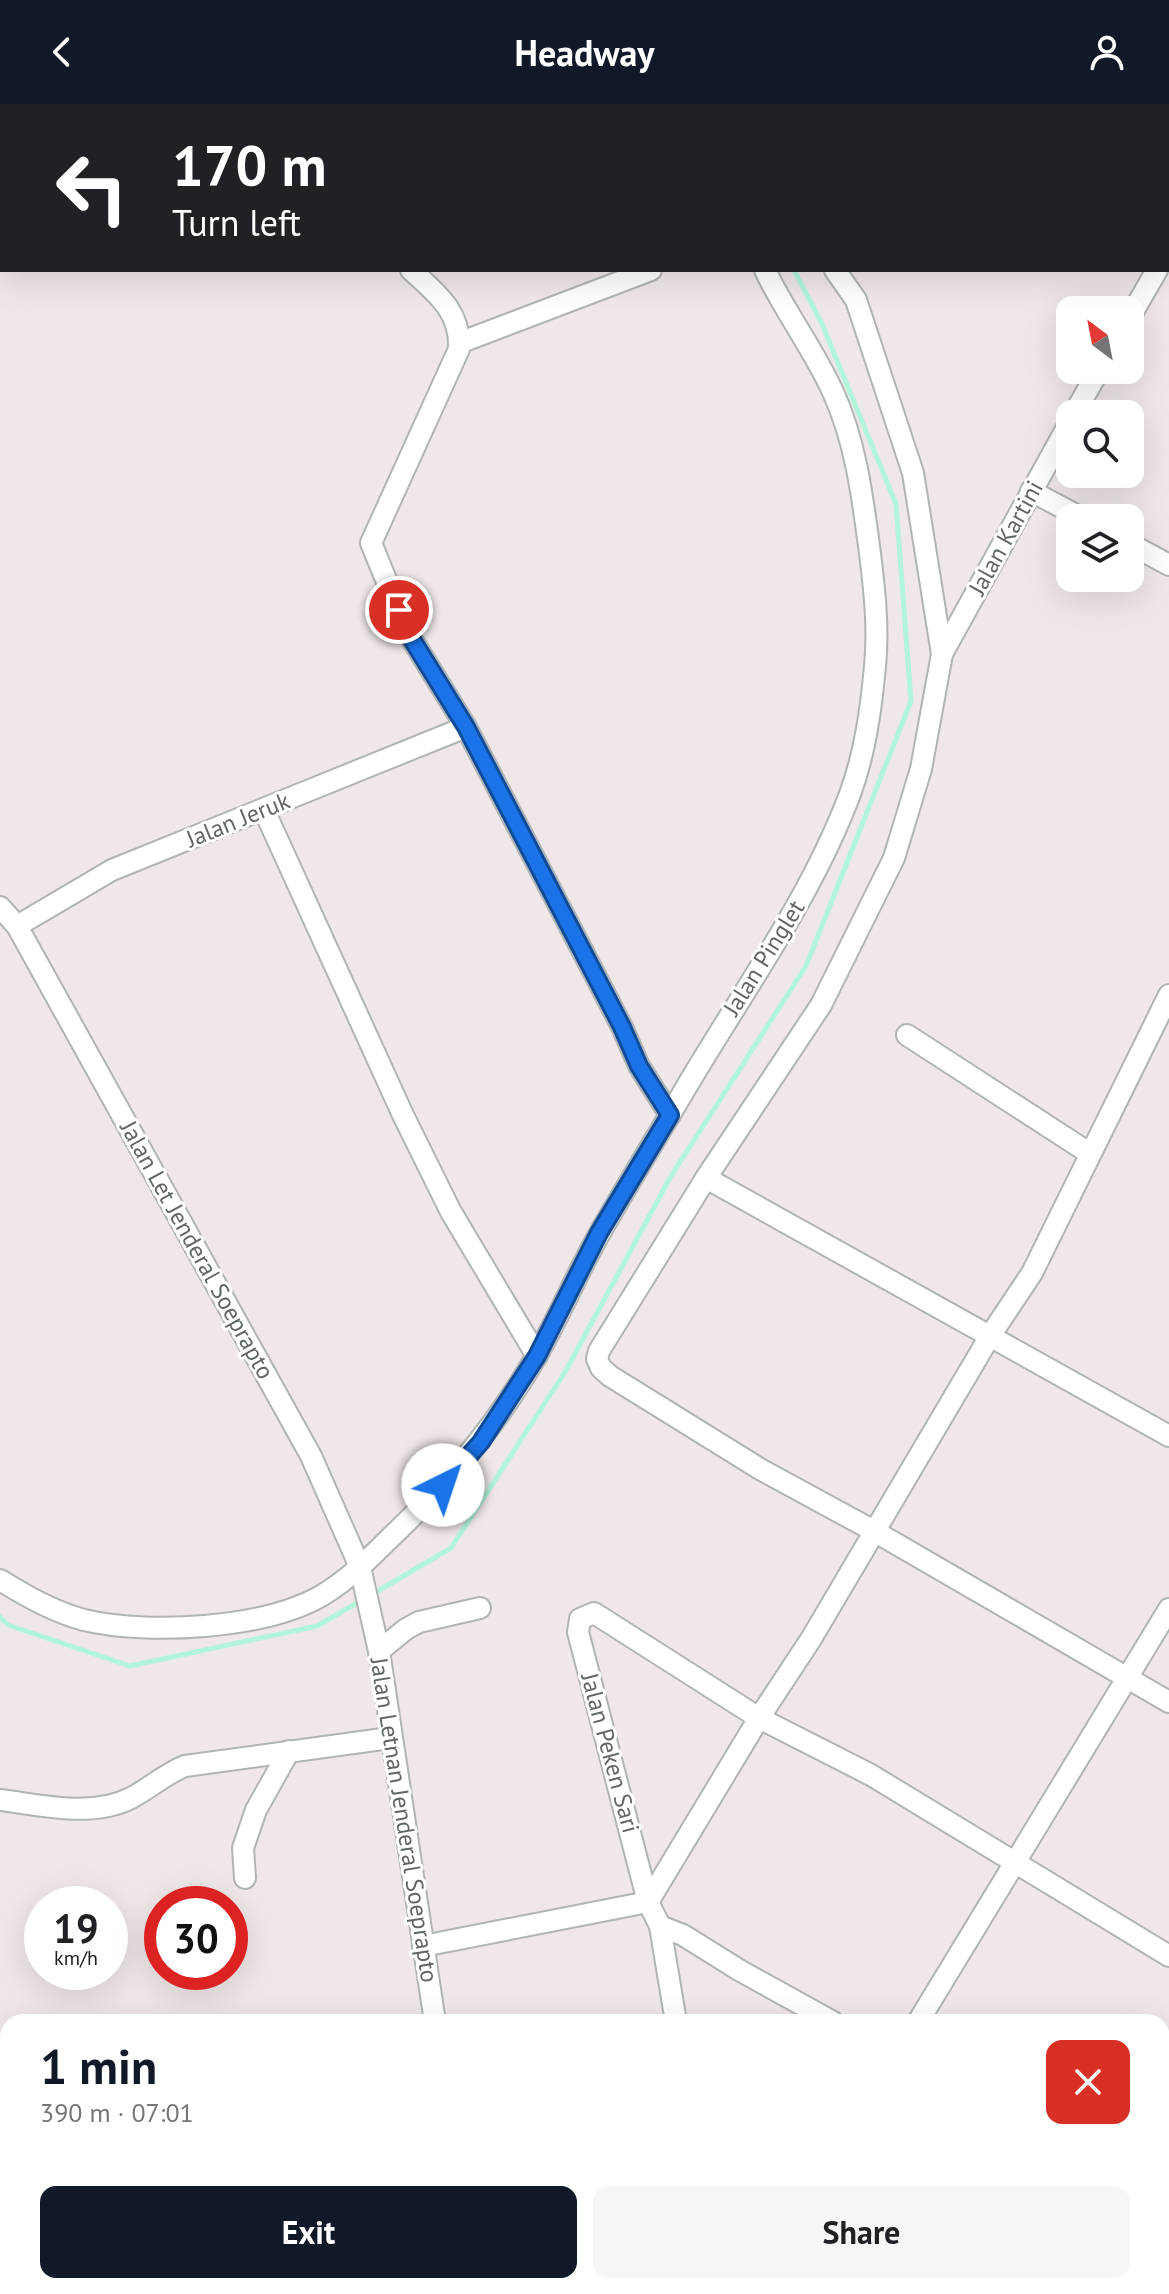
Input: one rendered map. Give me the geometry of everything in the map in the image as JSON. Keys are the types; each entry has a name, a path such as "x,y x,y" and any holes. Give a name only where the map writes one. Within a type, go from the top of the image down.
{"street":[{"path":"413,272 453,312 459,343 451,368 371,543 408,633 466,727 622,1027 639,1066 670,1115"},
{"path":"459,343 646,272"},
{"name":"Jalan Pinglet","path":"0,1580 54,1609 83,1619 122,1626 185,1627 250,1620 316,1599 362,1574 424,1507 481,1442 537,1356 599,1233 811,881 849,794 865,742 876,662 876,598 862,491 847,428 832,388 766,272"},
{"path":"836,272 856,300 913,473 942,654 921,769 894,858 821,1005 706,1178 599,1351 598,1363 610,1376 760,1469 874,1531 1169,1702"},
{"path":"1142,296 1156,272"},
{"name":"Jalan Kartini","path":"942,654 1056,447"},
{"path":"1031,491 1056,504"},
{"path":"1144,552 1169,565"},
{"name":"Jalan Jeruk","path":"17,926 112,870 466,727"},
{"path":"264,810 403,1115 451,1212 537,1356"},
{"path":"0,907 17,926"},
{"name":"Jalan Let Jenderal Soeprapto","path":"17,926 311,1456 362,1574 373,1618"},
{"path":"423,1946 648,1902 759,1718 811,1639 990,1336 1032,1273 1169,995"},
{"path":"907,1035 1089,1153"},
{"path":"706,1178 1169,1436"},
{"path":"379,1651 419,1622 480,1608"},
{"path":"923,2014 1169,1609"},
{"name":"Jalan Peken Sari","path":"648,1902 578,1632 580,1619 594,1613 759,1718"},
{"name":"Jalan Letnan Jenderal Soeprapto","path":"373,1618 434,2014"},
{"path":"759,1718 871,1775 1169,1956"},
{"path":"0,1800 99,1808 130,1798 185,1766 390,1738"},
{"path":"245,1878 243,1848 256,1810 289,1751"},
{"path":"648,1902 660,1926 675,2014"},
{"path":"660,1926 683,1935 819,2014"}],"waterway":[{"path":"371,1595 451,1548 565,1372 671,1176 806,966 911,701 896,504 822,324 795,272"},
{"path":"0,1617 8,1625 130,1666 317,1626 362,1600"}],"route":[{"path":"399,610 408,633 466,727 622,1027 639,1066 670,1115 599,1233 537,1356 481,1442 443,1485"}]}
